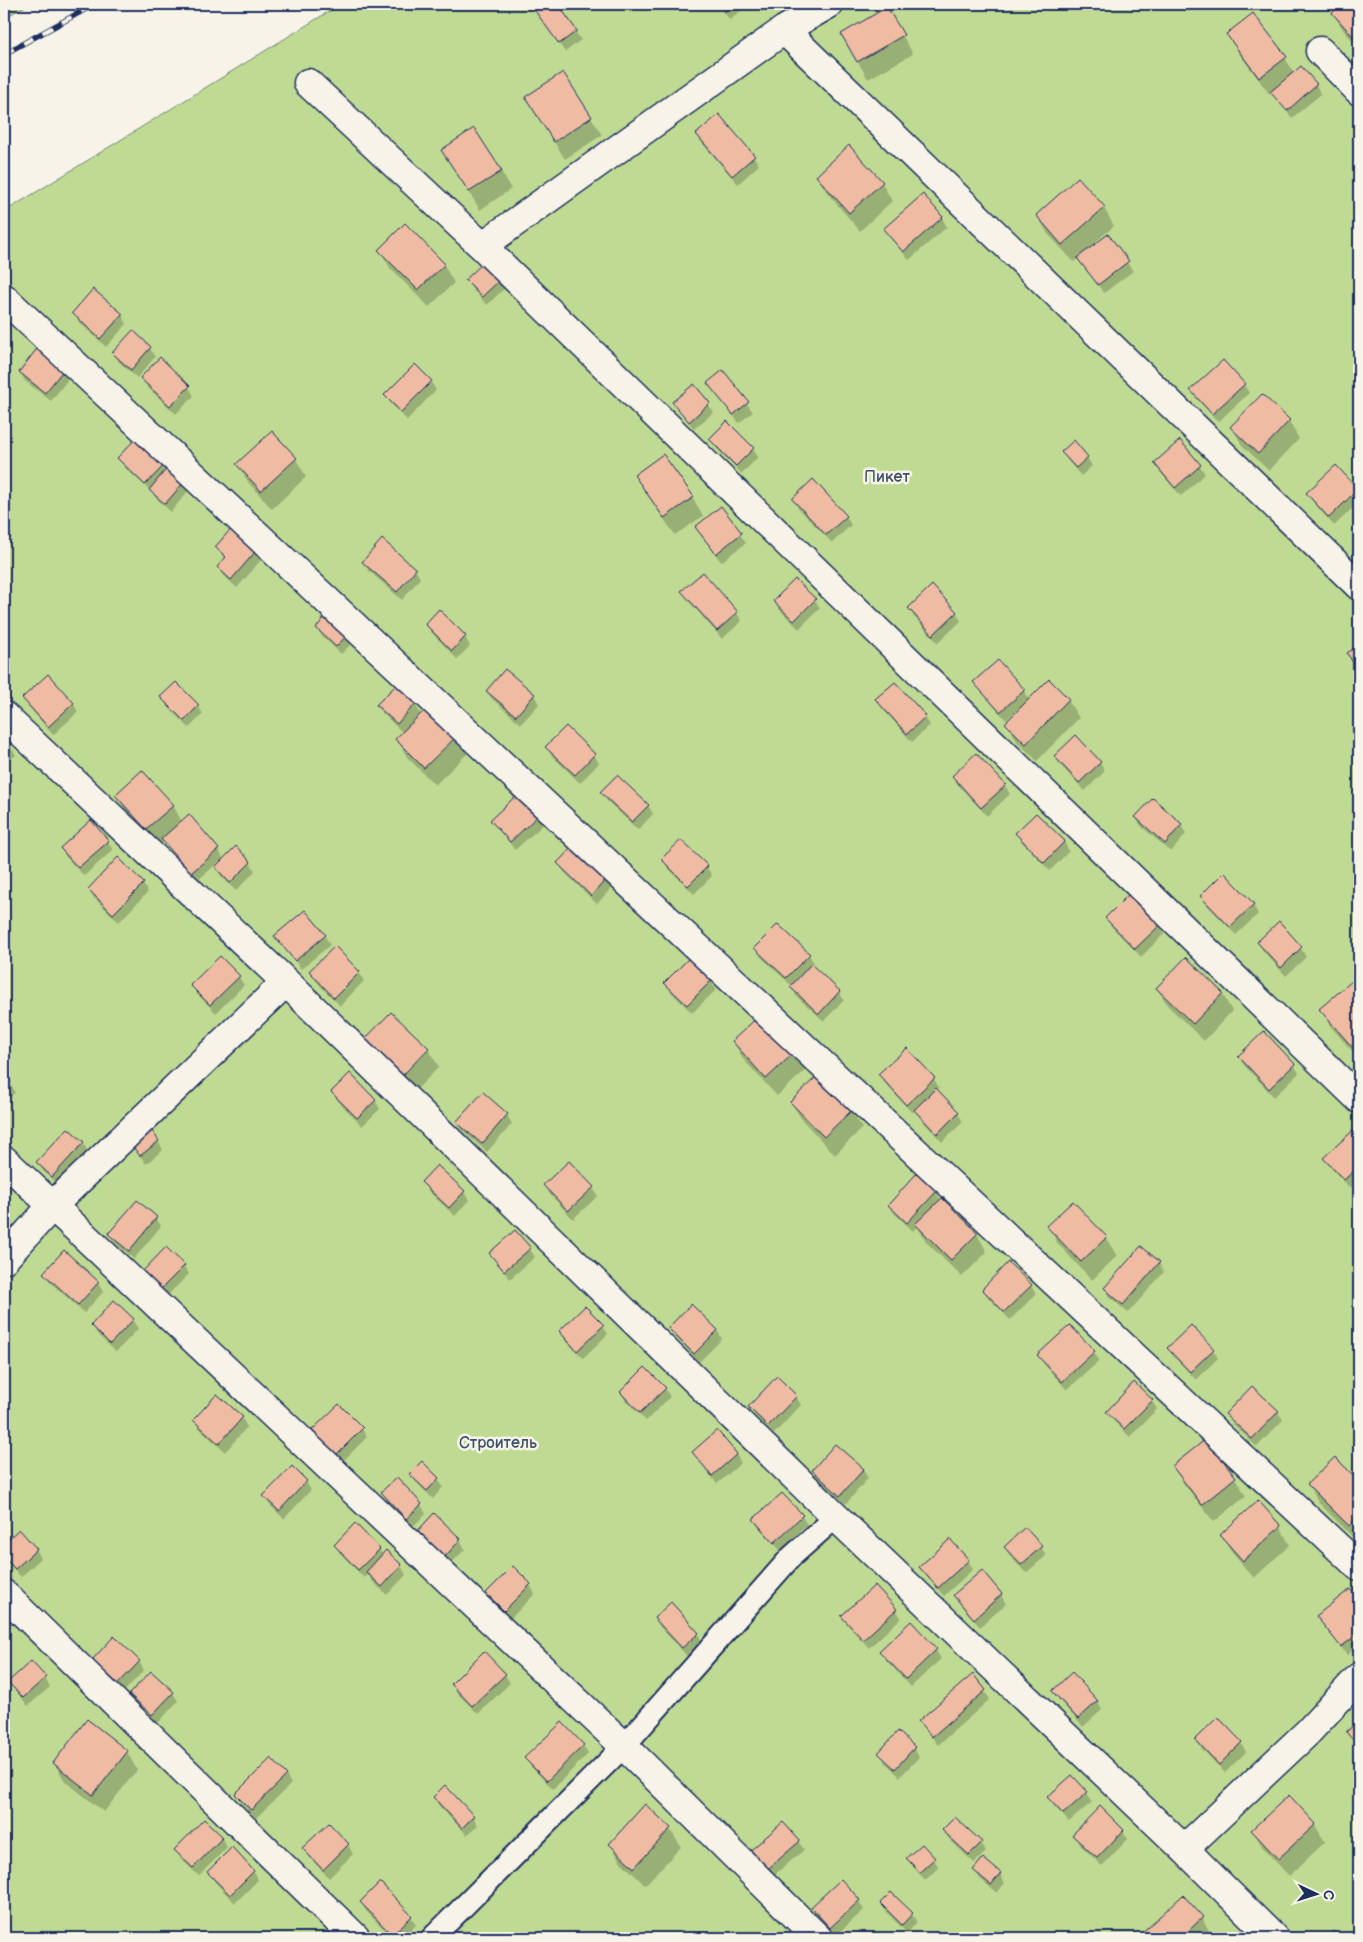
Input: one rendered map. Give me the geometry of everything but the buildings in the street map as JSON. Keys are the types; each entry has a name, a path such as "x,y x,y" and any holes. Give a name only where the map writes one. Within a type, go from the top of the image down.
{"street":[{"path":"482,246 784,30 829,4"},
{"path":"784,30 1359,586"},
{"path":"1320,51 1359,91"},
{"path":"308,83 482,246 1359,1099"},
{"path":"4,298 1359,1567"},
{"path":"4,716 286,982 836,1517 1184,1849 1274,1938"},
{"path":"4,1259 52,1206 286,982"},
{"path":"4,1160 624,1746 818,1938"},
{"path":"4,1594 356,1938"},
{"path":"1184,1849 1308,1732 1359,1677"}],"lane":[{"path":"432,1938 624,1746 791,1557 836,1517"}],"green space":[{"path":"4,4 29,4 4,18"},
{"name":"Пикет","path":"341,4 1359,4 1359,1569 4,297 4,212"},
{"name":"Строитель","path":"4,300 1359,1572 1359,1938 4,1938"}],"railway":[{"path":"4,54 95,4"}]}
